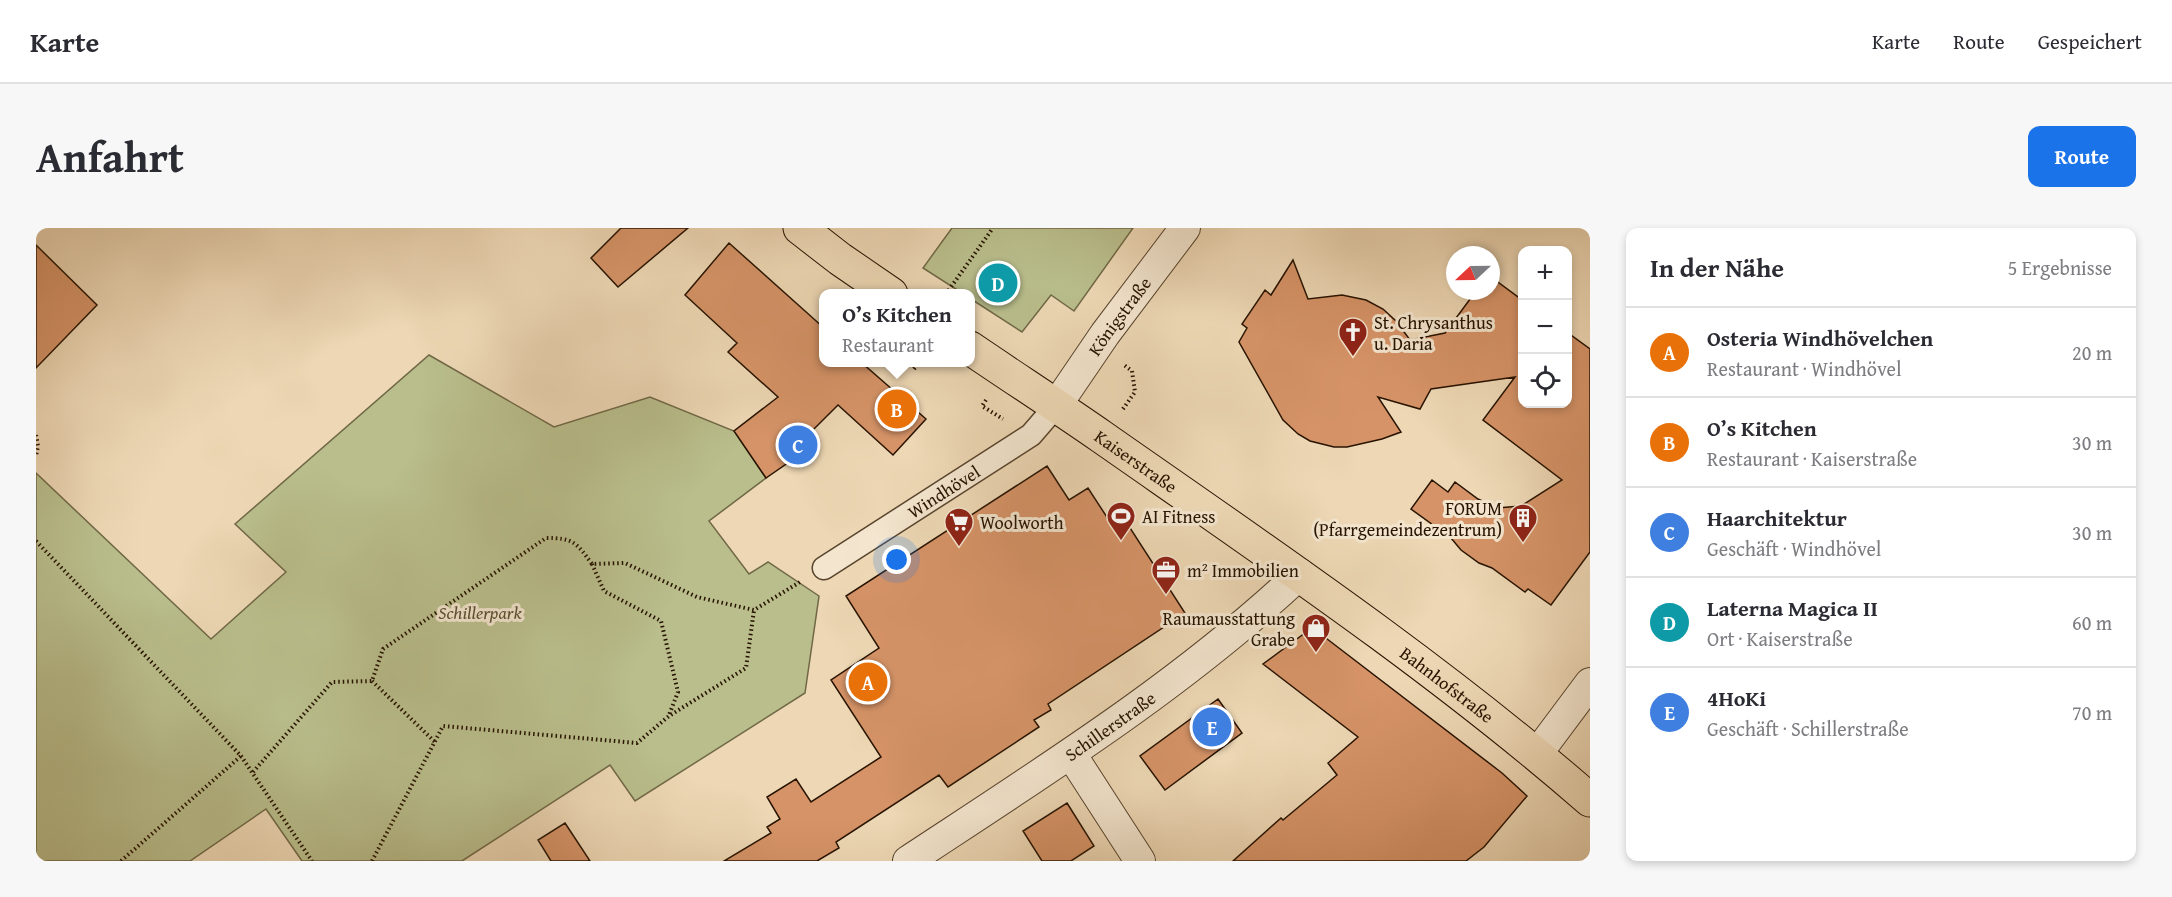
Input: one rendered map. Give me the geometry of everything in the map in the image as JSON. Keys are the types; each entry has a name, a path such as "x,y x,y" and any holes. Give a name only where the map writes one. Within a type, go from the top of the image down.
{"main road":[{"path":"800,228 884,289"},
{"name":"Kaiserstraße","path":"975,351 1300,574"},
{"name":"Bahnhofstraße","path":"1300,574 1537,754 1590,800"}],"street":[{"name":"Königstraße","path":"1056,406 1105,334 1185,228"},
{"name":"Windhövel","path":"824,568 1030,435 1056,406"},
{"name":"Schillerstraße","path":"908,861 1071,754 1222,643 1300,574"},
{"path":"1537,754 1590,683"},
{"path":"1071,754 1140,861"}],"path":[{"path":"950,289 993,228"},
{"path":"1118,360 1132,371 1135,392 1125,406"},
{"path":"36,435 38,446 36,456"},
{"path":"372,681 382,649 546,538 566,538 581,549 592,564 604,591 660,621 678,692 669,716"},
{"path":"36,542 241,756 312,861"},
{"path":"592,564 625,563 697,597 754,610 824,568"},
{"path":"372,861 444,726 637,743 669,716 746,668 754,610"},
{"path":"253,772 332,682 372,681 436,743"},
{"path":"121,861 241,756"}],"green space":[{"path":"952,228 1133,228 1074,311 1051,295 1022,332 975,302 975,289 956,289 923,268"},
{"name":"Schillerpark","path":"429,355 554,427 650,397 734,431 766,478 709,521 749,574 768,562 819,596 805,693 635,801 610,765 462,861 302,861 266,809 190,861 36,861 36,473 211,639 286,572 235,524"}],"building":[{"path":"621,228 688,228 618,287 591,258"},
{"path":"729,243 819,324 819,367 867,367 926,419 893,455 838,405 800,441 805,451 766,478 734,431 778,397 728,352 737,343 685,295"},
{"path":"36,245 97,305 36,368"},
{"path":"1293,260 1308,299 1342,295 1366,300 1383,309 1396,321 1410,340 1445,333 1469,300 1500,300 1500,284 1518,297 1518,408 1572,408 1572,336 1590,349 1590,552 1551,605 1528,589 1525,592 1492,568 1479,563 1461,550 1451,538 1411,509 1432,480 1448,492 1455,482 1478,499 1497,508 1521,506 1562,480 1483,420 1515,377 1431,389 1420,409 1378,397 1401,432 1347,447 1334,447 1310,441 1298,434 1283,420 1239,342 1247,328 1242,324 1265,290 1271,295"},
{"path":"1047,466 1069,500 1088,488 1112,525 1123,517 1185,613 1048,704 1051,710 1034,720 1039,727 948,787 939,775 836,842 839,848 817,861 724,861 771,833 767,827 780,819 767,797 796,779 811,802 881,757 831,680 879,648 846,596"},
{"path":"1318,632 1502,773 1527,796 1484,847 1466,861 1233,861 1281,818 1283,820 1337,775 1328,763 1358,737 1263,664 1305,633"},
{"path":"1218,699 1242,733 1165,790 1140,756"},
{"path":"1067,803 1094,846 1071,861 1042,861 1023,831"},
{"path":"565,823 590,861 551,861 538,840"}],"place":[{"name":"Laterna Magica II","path":"998,283"},
{"name":"St. Chrysanthus u. Daria","path":"1353,358"},
{"name":"O’s Kitchen","path":"897,409"},
{"name":"Haarchitektur","path":"798,445"},
{"name":"AI Fitness","path":"1121,542"},
{"name":"FORUM (Pfarrgemeindezentrum)","path":"1523,544"},
{"name":"Woolworth","path":"959,548"},
{"name":"m² Immobilien","path":"1166,596"},
{"name":"Raumausstattung Grabe","path":"1316,654"},
{"name":"Osteria Windhövelchen","path":"868,682"},
{"name":"4HoKi","path":"1212,727"}]}
